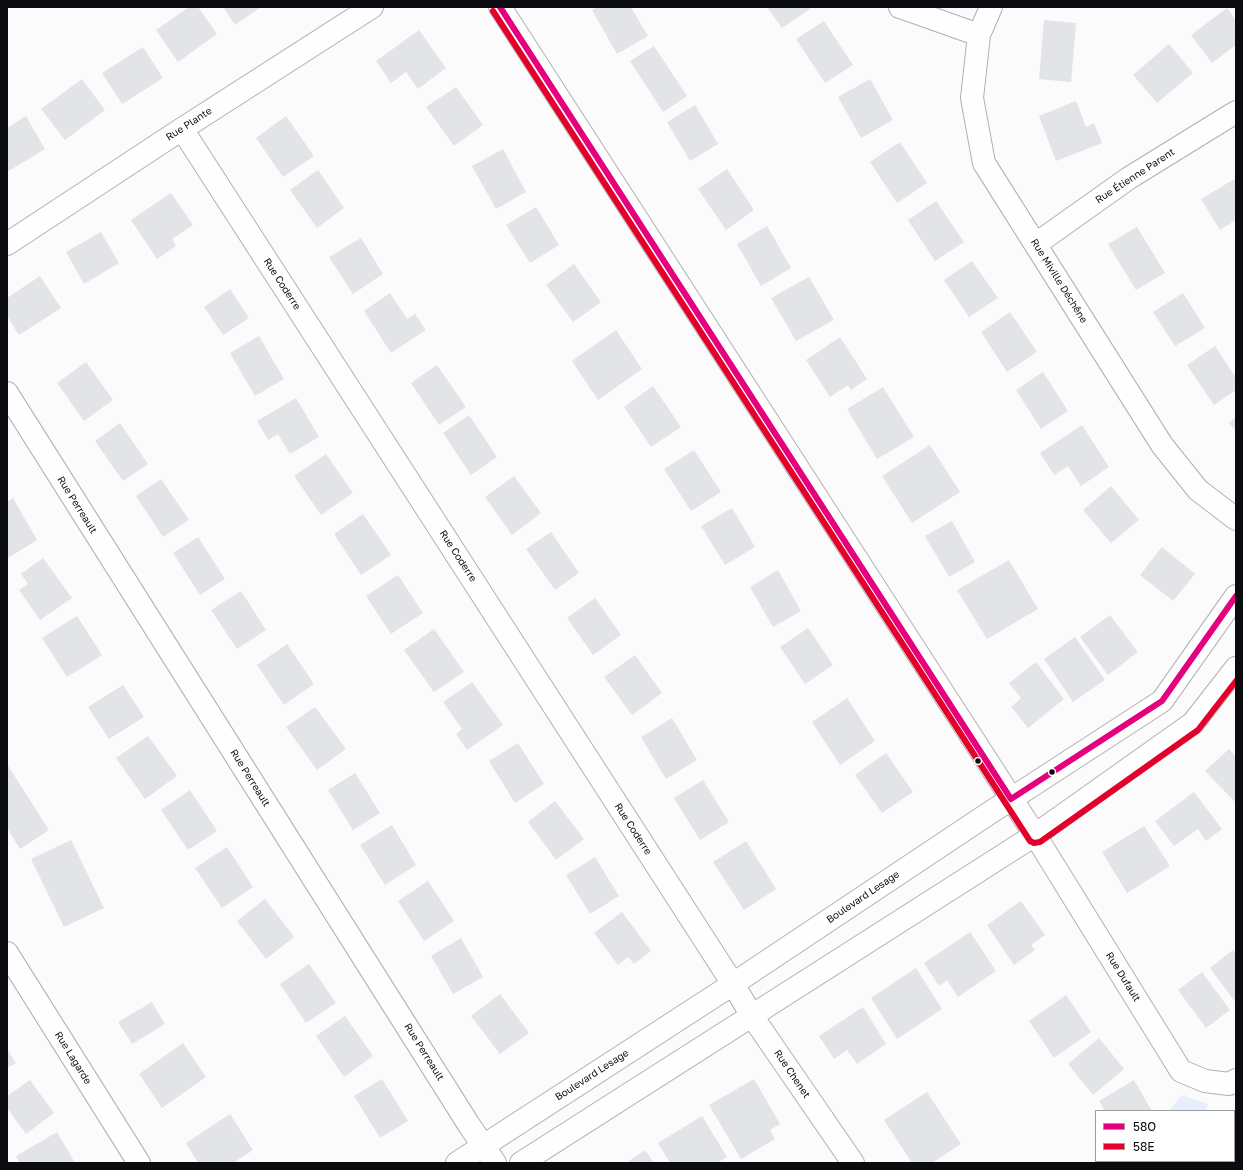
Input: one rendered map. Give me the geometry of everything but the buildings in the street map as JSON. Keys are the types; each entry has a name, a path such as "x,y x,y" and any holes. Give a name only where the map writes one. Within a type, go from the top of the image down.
{"street":[{"name":"Rue Plante","path":"7,244 182,128 372,7"},
{"name":"Rue Dufault","path":"500,7 1035,835 1181,1071 1206,1081 1230,1084 1236,1080"},
{"path":"900,7 979,35"},
{"name":"Rue Miville Déchêne","path":"991,7 979,35 972,98 984,163 1162,445 1198,490 1236,519"},
{"name":"Rue Étienne Parent","path":"1036,244 1129,178 1236,112"},
{"name":"Rue Coderre","path":"182,128 733,984"},
{"name":"Rue Perreault","path":"7,393 489,1154"},
{"name":"Boulevard Lesage","path":"457,1163 489,1154 733,984 1011,799 1162,701 1236,596"},
{"path":"520,1163 1035,835 1193,723 1236,668"},
{"name":"Rue Lagarde","path":"7,953 139,1163"},
{"name":"Rue Chenet","path":"733,984 752,1016 853,1163"}],"shaded area":[{"path":"1182,1095 1208,1104 1205,1110 1170,1110"},
{"path":"1207,1162 1208,1163 1099,1163"}],"transit line":[{"name":"58O","path":"500,7 1011,799 1162,701 1236,596"},
{"name":"58E","path":"493,11 1030,841 1034,843 1040,842 1198,730 1236,681"}]}
